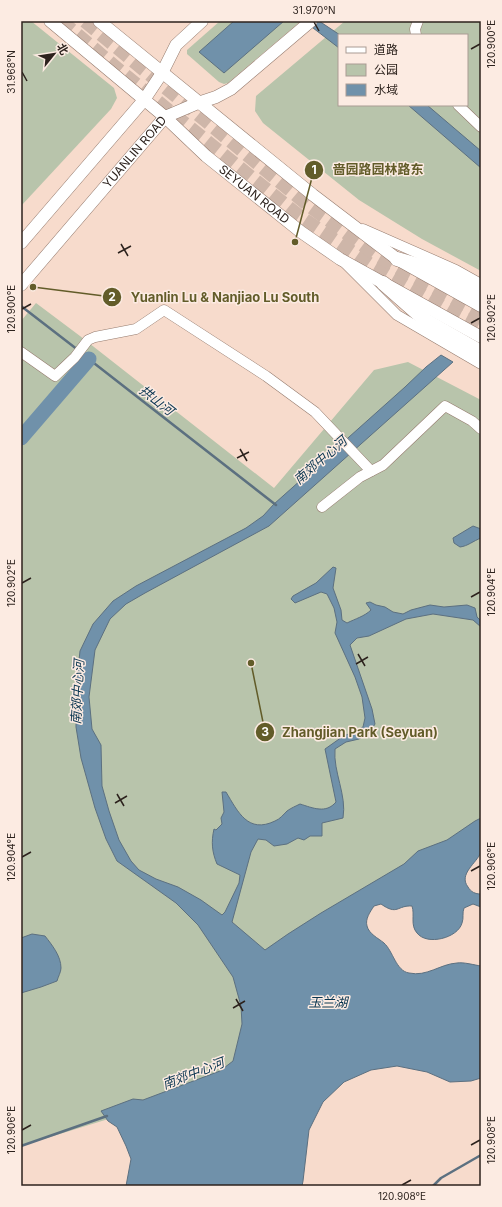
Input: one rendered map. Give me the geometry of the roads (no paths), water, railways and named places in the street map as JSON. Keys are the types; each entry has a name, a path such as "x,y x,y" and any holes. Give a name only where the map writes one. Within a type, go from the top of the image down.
{"highway":[{"path":"397,259 442,272 481,293"},
{"path":"383,283 425,320 481,352"}],"main road":[{"name":"SEYUAN ROAD","path":"50,21 165,117 206,156 301,232 340,259 481,337"},
{"path":"98,21 313,195 397,259 481,306"},
{"path":"21,243 144,100 162,72 176,45 202,21"},
{"name":"YUANLIN ROAD","path":"21,285 165,117 198,102 216,97 231,89 311,21"}],"street":[{"path":"416,34 415,29 418,21"},
{"path":"459,106 481,127"},
{"path":"352,225 456,270 481,284"},
{"path":"340,259 397,316 481,364"},
{"path":"21,352 55,376 75,357 88,340 94,337 136,329 164,310 266,376 316,412 371,472"},
{"path":"322,507 360,476 383,465 445,406 472,421 481,430"}],"water":[{"path":"234,21 284,21 224,73 199,52"},
{"path":"304,21 319,21 338,34 338,47"},
{"path":"409,106 428,106 481,151 481,168"},
{"name":"玉兰湖","path":"441,355 453,362 269,526 126,604 110,619 95,650 89,697 92,729 101,745 102,786 119,840 131,861 139,870 156,879 178,887 201,900 222,915 225,912 239,883 240,875 217,864 213,851 212,838 214,829 216,830 222,824 221,818 224,812 222,792 226,792 235,807 245,819 258,825 277,820 289,810 300,804 319,809 328,808 336,802 325,749 342,737 363,727 365,718 362,697 355,677 335,633 337,622 334,608 327,594 321,592 295,603 291,599 293,596 316,583 333,567 336,568 333,588 341,610 342,620 347,623 369,612 371,610 366,603 370,602 385,607 393,612 403,614 411,610 430,605 444,607 467,605 475,608 477,617 481,621 481,627 473,620 433,614 406,619 369,636 357,638 350,645 372,709 375,724 370,732 359,739 346,742 335,749 336,766 344,809 343,818 322,823 322,836 310,836 304,840 298,838 287,844 274,846 266,840 258,839 251,852 232,922 265,950 321,913 404,864 418,851 447,840 481,818 482,849 465,878 470,890 481,894 481,907 473,904 464,908 462,923 455,933 435,940 422,937 417,933 414,927 412,906 394,910 381,904 374,906 368,916 367,923 368,929 374,936 384,943 401,969 409,973 416,974 428,972 451,964 460,963 481,966 481,1078 471,1081 450,1082 427,1072 397,1066 371,1070 344,1082 323,1102 309,1130 302,1186 126,1186 131,1159 117,1127 108,1121 101,1111 133,1099 143,1100 220,1071 233,1061 242,1024 241,1006 233,977 198,925 176,903 117,861 106,839 95,808 81,758 76,727 76,688 80,651 93,624 113,601 136,586 246,528 263,516 274,504"},
{"path":"473,526 481,529 481,538 466,546 460,547 454,543 453,538"},
{"path":"32,934 45,936 58,955 61,970 57,981 21,993 21,938"}],"waterway":[{"name":"拱山河","path":"21,306 78,350"},
{"name":"拱山河","path":"81,353 276,505"},
{"path":"21,438 89,359"},
{"name":"南郊中心河","path":"21,1146 107,1116"},
{"path":"433,1186 441,1178 481,1155"}],"tunnel":[{"path":"61,21 127,77 299,216 371,265 448,310 481,327"},
{"path":"85,21 307,204 378,256 481,313"}],"place":[{"name":"啬园路园林路东","path":"295,242"},
{"name":"Yuanlin Lu & Nanjiao Lu South","path":"33,287"},
{"name":"Zhangjian Park (Seyuan)","path":"251,663"}]}
